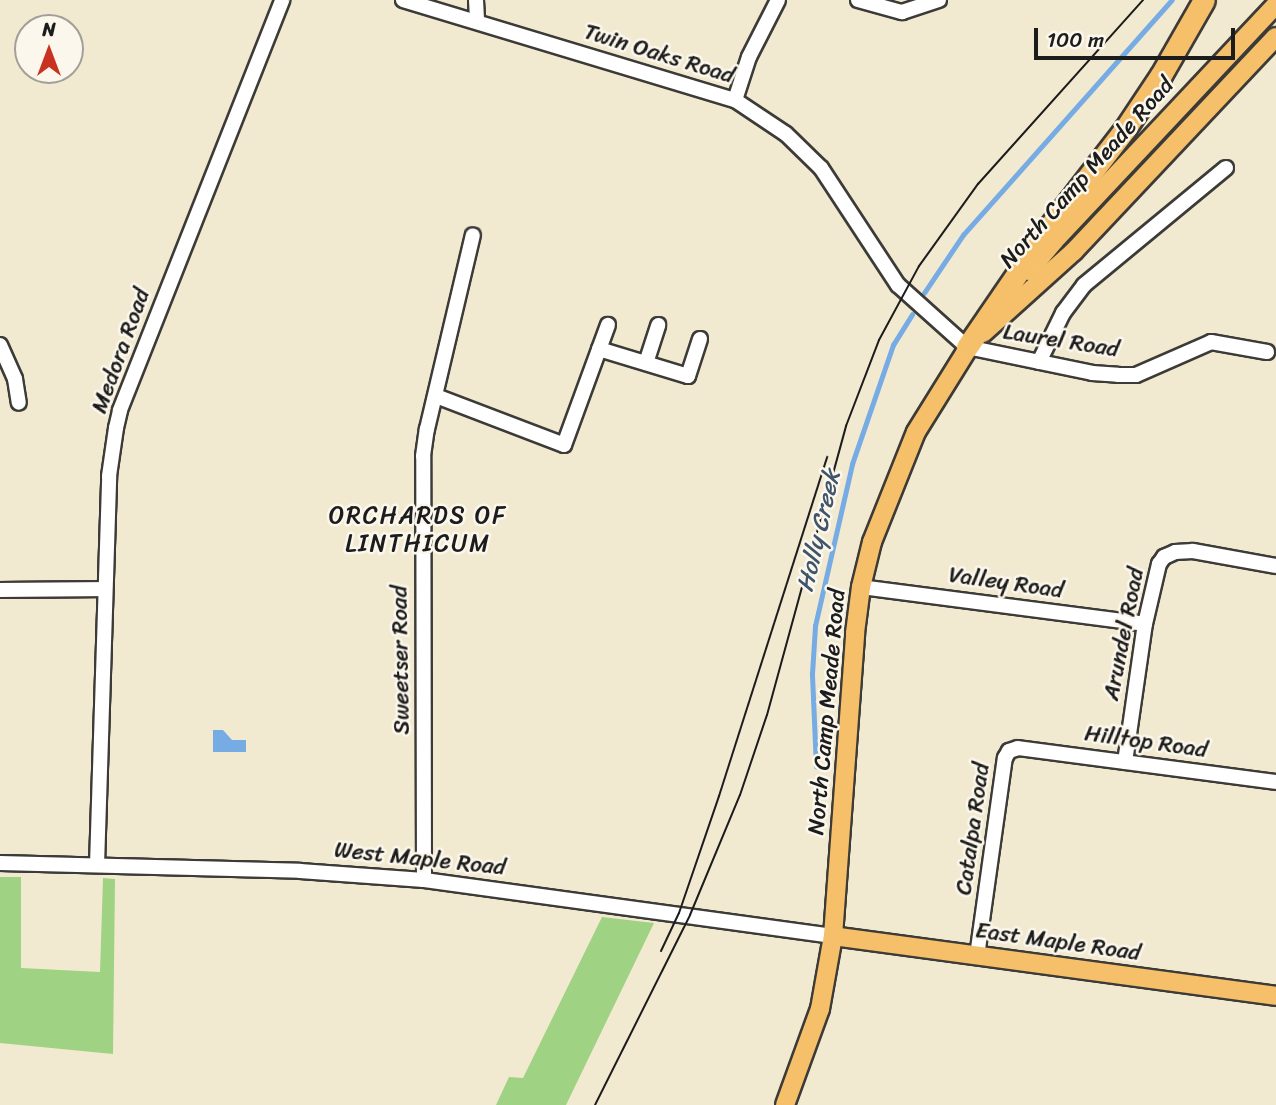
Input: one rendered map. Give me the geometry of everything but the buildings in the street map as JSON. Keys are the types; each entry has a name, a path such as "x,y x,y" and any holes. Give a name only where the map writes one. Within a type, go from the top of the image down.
{"highway":[{"path":"967,347 1047,230 1161,75 1204,0"}],"main road":[{"name":"North Camp Meade Road","path":"785,1105 820,1009 833,936 855,633 861,587 872,542 916,432 967,347 1054,241 1276,5"},
{"name":"North Camp Meade Road","path":"967,347 1074,251 1276,37"},
{"name":"East Maple Road","path":"833,936 1276,996"}],"street":[{"name":"Medora Road","path":"97,864 109,476 120,410 282,0"},
{"name":"Twin Oaks Road","path":"403,0 735,100 786,134 821,168 898,285 967,347"},
{"path":"476,0 477,21"},
{"path":"735,100 749,57 778,0"},
{"path":"858,0 902,12 939,0"},
{"path":"1039,362 1063,313 1084,285 1226,168"},
{"name":"Sweetser Road","path":"424,880 423,456 473,235"},
{"path":"436,396 564,446 608,325"},
{"path":"646,363 658,325"},
{"path":"599,349 688,376 699,339"},
{"name":"Laurel Road","path":"967,347 1092,373 1136,374 1211,342 1267,352"},
{"path":"0,345 8,358 19,403"},
{"name":"Arundel Road","path":"1125,762 1145,624 1155,572 1164,557 1193,551 1276,566"},
{"name":"Valley Road","path":"861,587 1145,624"},
{"path":"0,590 105,589"},
{"name":"Hilltop Road","path":"1009,751 1018,748 1276,782"},
{"name":"Catalpa Road","path":"977,956 1005,758 1009,751"},
{"name":"West Maple Road","path":"0,863 300,871 424,880 833,936"}],"green space":[{"path":"0,877 21,877 21,968 100,972 103,878 115,879 113,1054 0,1043"},
{"path":"602,917 654,923 566,1105 496,1105 509,1077 523,1078"}],"water":[{"path":"213,730 223,730 232,740 246,740 246,752 213,752"}],"waterway":[{"name":"Holly Creek","path":"924,293 963,235 1172,0"},
{"name":"Holly Creek","path":"816,767 812,674 815,626 852,464 893,345 912,314"}],"tram line":[{"path":"595,1105 690,915 740,795 767,715 846,426 879,340 919,266 978,184 1143,0"},
{"path":"661,951 679,913 719,796 827,457"}],"district":[{"name":"ORCHARDS OF LINTHICUM","path":"418,530"}]}
